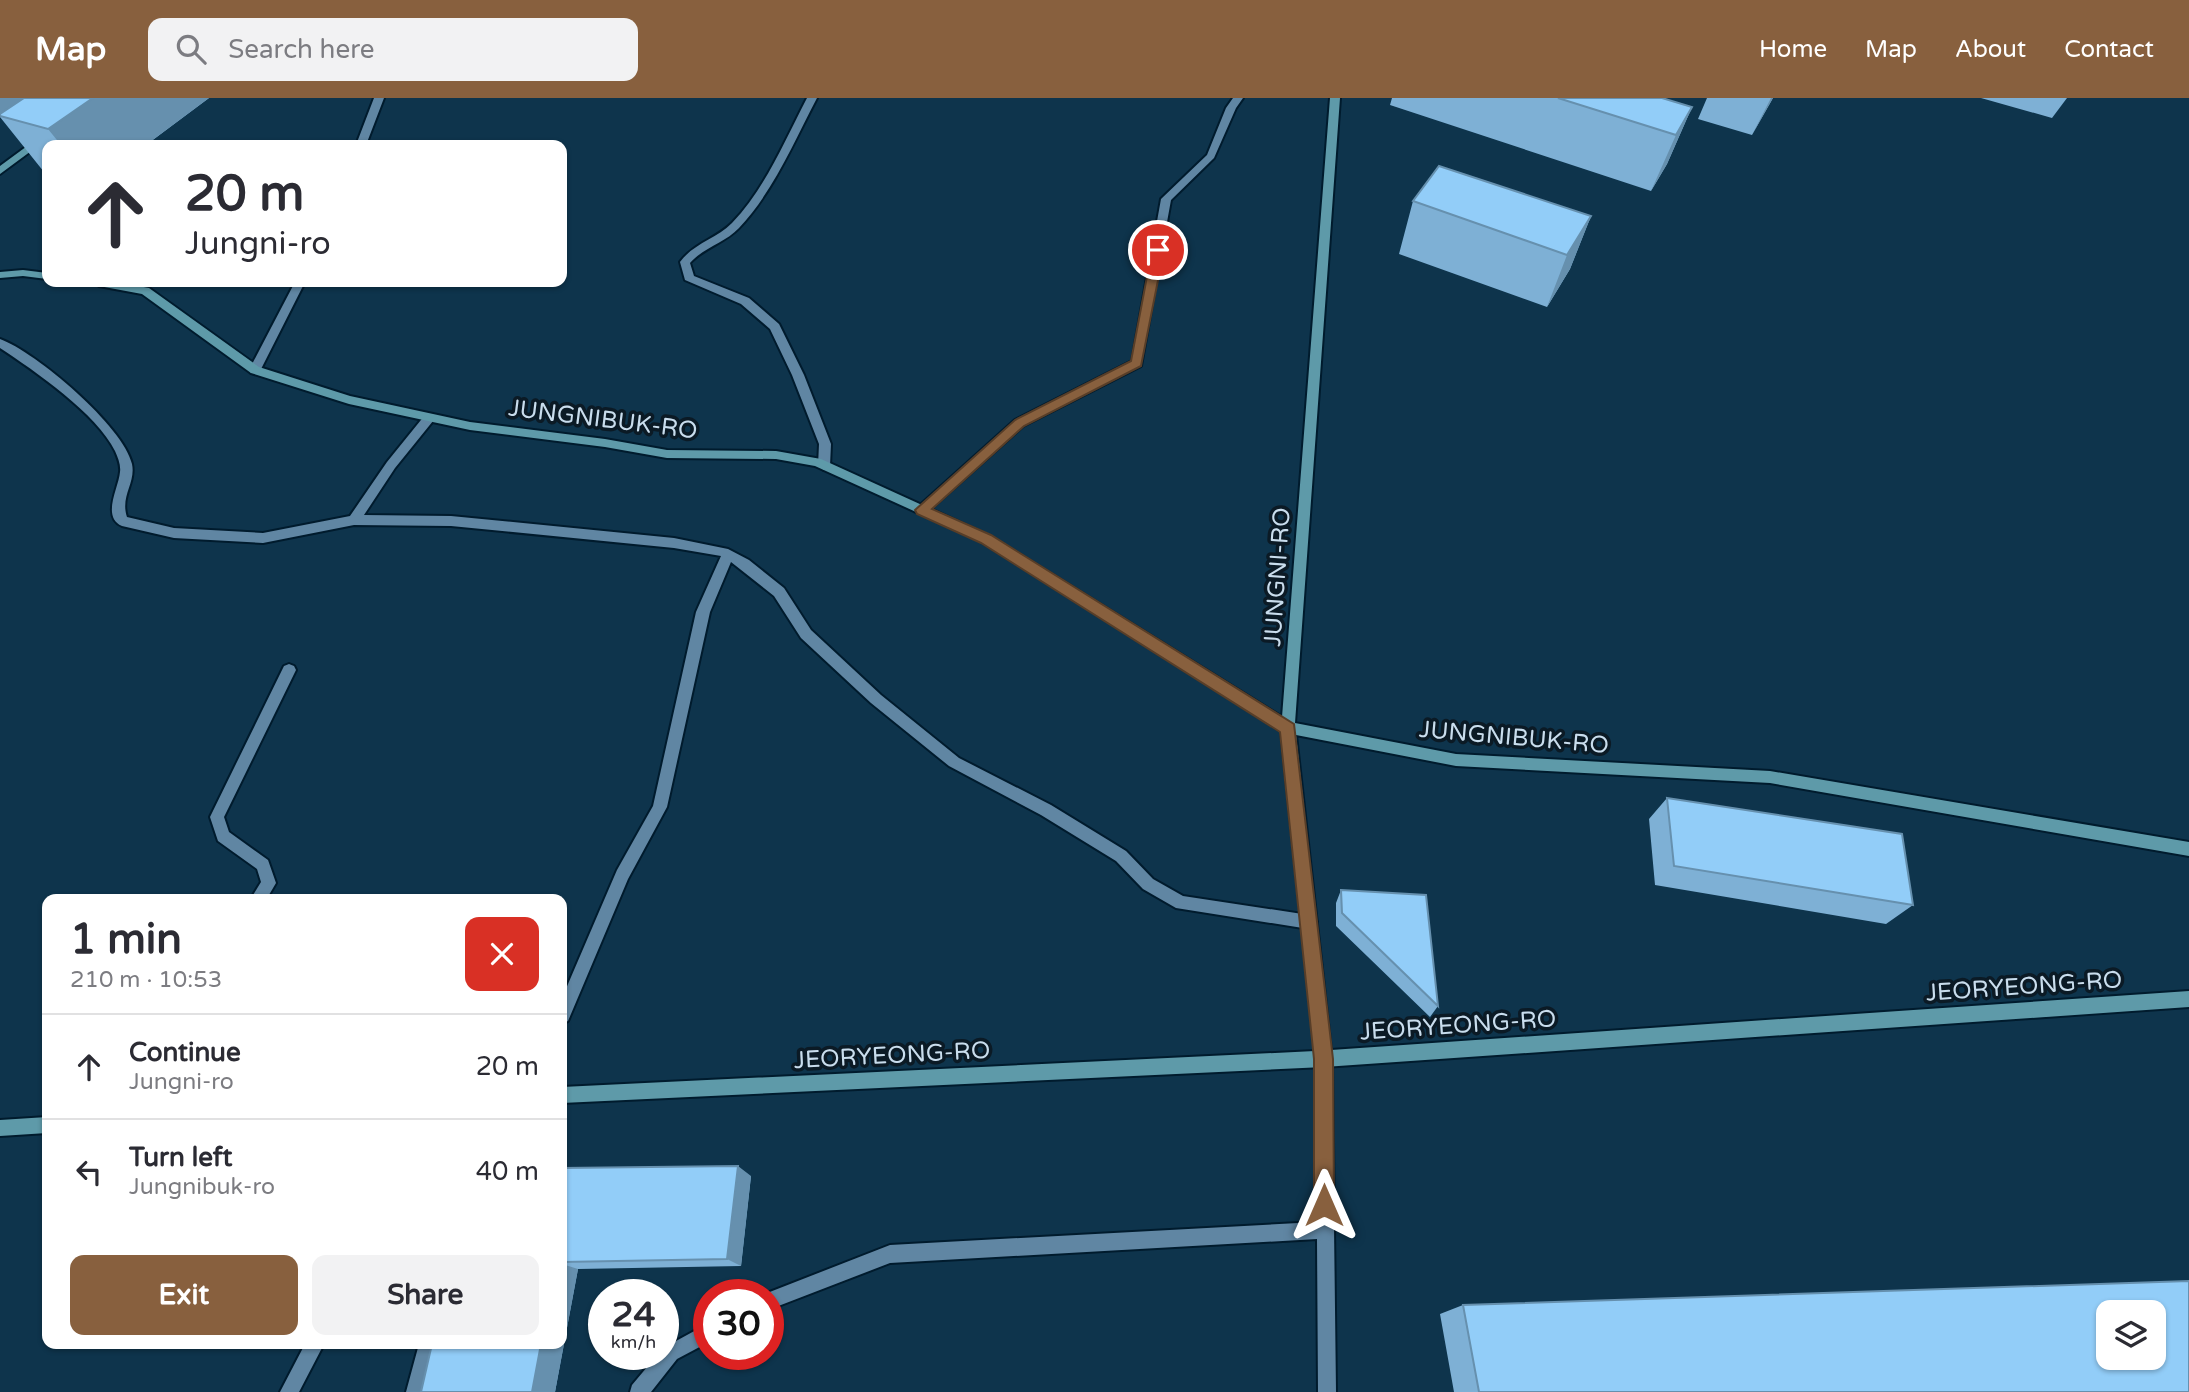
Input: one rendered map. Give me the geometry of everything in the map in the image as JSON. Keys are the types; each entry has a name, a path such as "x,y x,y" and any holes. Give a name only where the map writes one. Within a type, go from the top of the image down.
{"main road":[{"name":"JUNGNI-RO","path":"1324,1059 1288,728 1335,98"},
{"path":"0,171 52,131"},
{"path":"0,275 42,276"},
{"name":"JUNGNIBUK-RO","path":"125,287 145,291 255,370 349,400 429,418 667,454 776,455 824,466 986,539 1288,728 1456,760 1770,777 2189,849"},
{"path":"2168,845 2189,858"},
{"name":"JEORYEONG-RO","path":"567,1095 1324,1059 2189,999"},
{"path":"0,1128 42,1125"}],"street":[{"path":"363,140 379,98"},
{"path":"812,98 748,210 734,227 694,249 685,262 689,278 745,301 775,327 798,375 825,444 824,466"},
{"path":"922,510 1020,423 1137,363 1167,199 1211,156 1231,108 1238,98"},
{"path":"255,370 297,287"},
{"path":"0,343 31,361 117,442 127,465 118,505 122,521 174,533 263,538 354,520 451,521 674,543 728,555 745,564 779,592 806,634 876,699 954,762 1046,810 1121,856 1149,884 1181,903 1309,922"},
{"path":"354,520 391,465 429,418"},
{"path":"567,1004 622,875 660,807 704,612 728,555"},
{"path":"261,894 269,883 263,865 223,836 217,817 289,670"},
{"path":"1324,1059 1327,1392"},
{"path":"784,1295 890,1254 1324,1230"},
{"path":"639,1392 671,1353 693,1341"},
{"path":"289,1392 312,1349"},
{"path":"415,1392 427,1349"}],"building":[{"path":"24,98 93,98 48,129 0,116"},
{"path":"1558,98 1662,98 1692,107 1676,135"},
{"path":"1439,166 1591,216 1567,255 1413,201"},
{"path":"1667,798 1902,834 1913,905 1674,866"},
{"path":"1341,890 1426,895 1438,1006 1342,913"},
{"path":"738,1166 727,1259 567,1262 567,1168"},
{"path":"2189,1281 2189,1392 1479,1392 1463,1305"},
{"path":"431,1349 540,1349 532,1392 421,1392"}],"route":[{"path":"1158,250 1137,363 1020,423 922,510 986,539 1288,728 1324,1059 1324,1205"}]}
